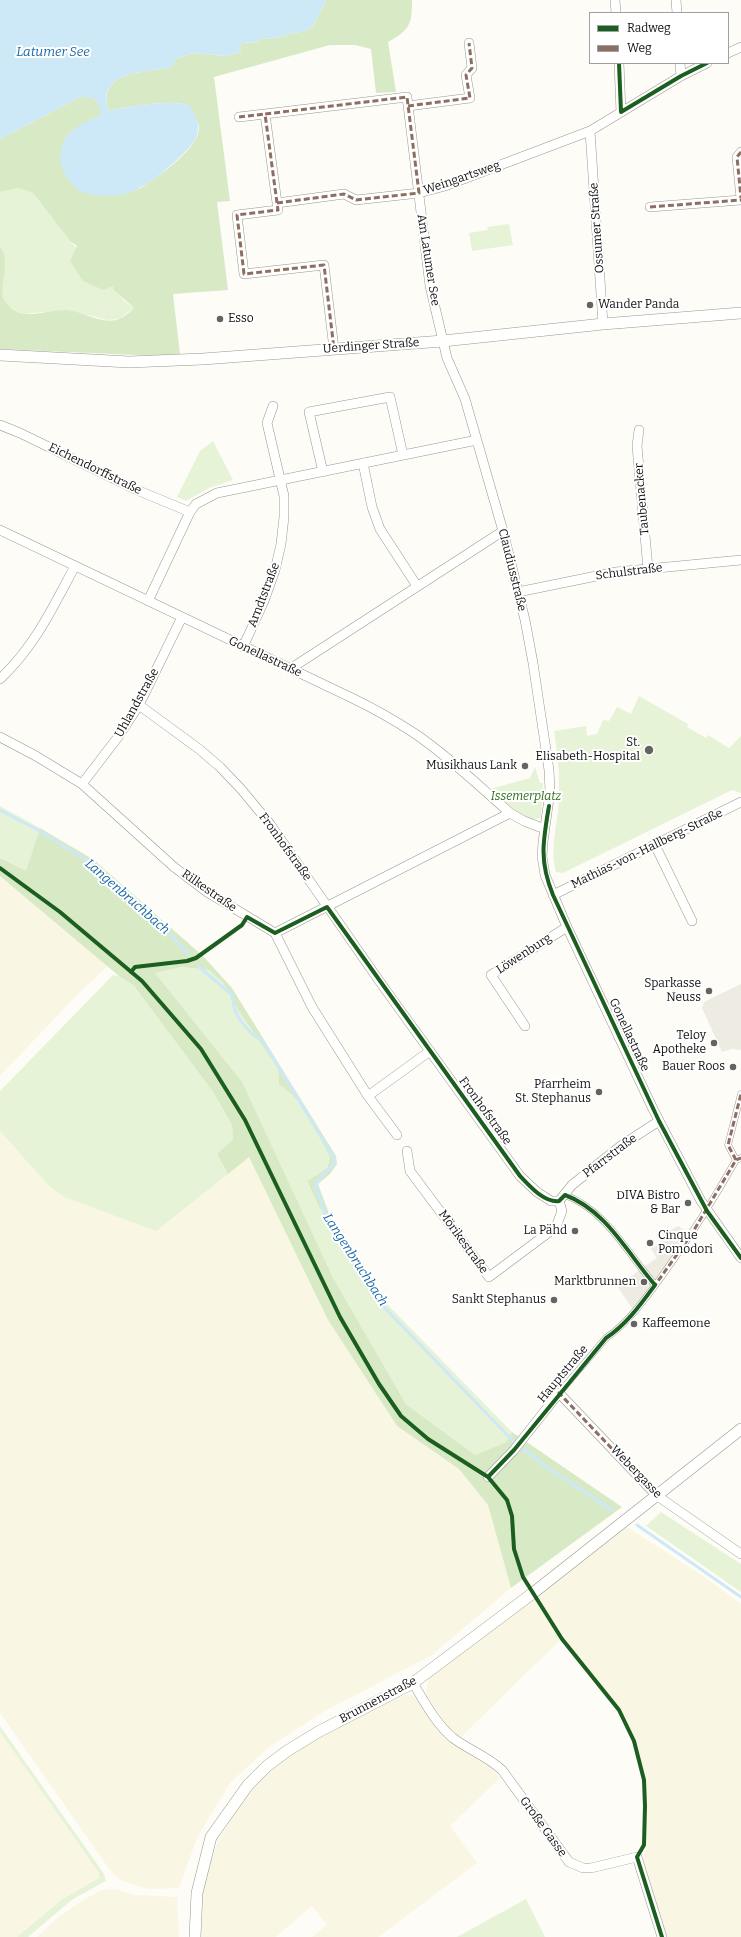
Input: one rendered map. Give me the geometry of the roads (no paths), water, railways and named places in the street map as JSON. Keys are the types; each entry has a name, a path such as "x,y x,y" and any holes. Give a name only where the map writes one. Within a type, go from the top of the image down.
{"street":[{"path":"615,0 616,12"},
{"path":"676,0 677,12"},
{"path":"239,117 407,97 408,106 470,98 466,75 472,68 469,43"},
{"path":"729,53 741,47"},
{"path":"618,64 622,112"},
{"path":"680,64 680,76"},
{"name":"Weingartsweg","path":"334,349 324,265 244,274 237,215 278,210 277,203 344,194 356,200 419,193 445,186 590,131 680,76 705,64"},
{"name":"Am Latumer See","path":"408,106 430,286 443,341"},
{"path":"265,114 277,203"},
{"name":"Ossumer Straße","path":"590,131 603,324"},
{"path":"650,206 741,199 737,156 741,152"},
{"name":"Uerdinger Straße","path":"0,356 129,362 203,359 443,341 603,324 741,313"},
{"name":"Claudiusstraße","path":"443,341 447,358 465,399 518,592 533,663 549,770 549,806"},
{"path":"323,472 310,412 390,397 403,455"},
{"path":"273,406 267,423 282,481"},
{"name":"Eichendorffstraße","path":"0,425 20,433 137,490 190,512"},
{"name":"Taubenacker","path":"639,430 637,446 648,569"},
{"path":"148,601 190,512 196,504 217,493 282,481 477,440"},
{"path":"363,463 372,507 380,529 417,586"},
{"name":"Arndtstraße","path":"244,647 264,601 282,544 284,517 282,481"},
{"name":"Gonellastraße","path":"0,530 357,700 414,733 510,813"},
{"path":"290,669 502,531"},
{"name":"Schulstraße","path":"518,592 580,578 648,569 741,560"},
{"path":"0,678 30,646 45,623 75,566"},
{"name":"Uhlandstraße","path":"82,784 118,737 138,705 182,617"},
{"name":"Fronhofstraße","path":"138,705 199,748 241,789 270,824 327,907 520,1176 537,1192 551,1200 562,1198 584,1204 612,1230 655,1285"},
{"name":"Rilkestraße","path":"0,738 36,756 82,784 174,867 207,892 275,933"},
{"name":"Mathias-von-Hallberg-Straße","path":"553,895 741,802"},
{"name":"Gonellastraße","path":"549,806 542,856 546,875 553,895 659,1121 707,1211 741,1258"},
{"path":"397,1135 368,1096 312,1007 275,933 510,813 524,821 545,829"},
{"path":"656,845 692,921"},
{"name":"Löwenburg","path":"525,1026 491,975 567,927"},
{"path":"368,1096 430,1051"},
{"path":"739,1159 728,1145 741,1094"},
{"name":"Pfarrstraße","path":"562,1198 572,1185 622,1145 659,1121"},
{"name":"Mörikestraße","path":"407,1152 410,1171 489,1277 556,1228 562,1214 562,1198"},
{"name":"Hauptstraße","path":"488,1477 514,1450 559,1393 606,1338 614,1332 637,1308 707,1211 739,1159"},
{"name":"Webergasse","path":"559,1393 656,1495 741,1554"},
{"name":"Brunnenstraße","path":"195,1937 197,1893 211,1837 248,1785 286,1751 318,1732 413,1683 533,1592 741,1429"},
{"name":"Große Gasse","path":"413,1683 444,1729 454,1738 492,1760 502,1770 569,1862 583,1868 590,1868 637,1857 662,1937"}],"water":[{"name":"Latumer See","path":"0,0 326,0 313,26 307,30 270,39 263,38 255,42 242,43 239,47 241,52 227,56 193,53 176,59 173,65 169,68 135,73 124,76 115,81 109,88 106,98 109,111 159,103 189,105 197,119 198,132 193,143 188,149 153,180 128,193 110,196 93,195 80,191 68,180 60,157 63,142 68,135 79,126 101,114 97,102 92,98 80,97 0,139"}],"waterway":[{"name":"Langenbruchbach","path":"0,810 38,830 93,864 165,929 188,954"},
{"name":"Langenbruchbach","path":"198,966 231,994 235,1010 239,1018 254,1036 262,1040 334,1158 334,1164 315,1183 326,1218 382,1305 513,1441 545,1466 612,1510"},
{"name":"Langenbruchbach","path":"637,1525 741,1597"}],"place":[{"name":"Wander Panda","path":"590,305"},
{"name":"Esso","path":"220,319"},
{"name":"St. Elisabeth-Hospital","path":"649,750"},
{"name":"Musikhaus Lank","path":"525,766"},
{"name":"Sparkasse Neuss","path":"709,991"},
{"name":"Teloy Apotheke","path":"714,1043"},
{"name":"Bauer Roos","path":"733,1067"},
{"name":"Pfarrheim St. Stephanus","path":"599,1092"},
{"name":"DIVA Bistro & Bar","path":"688,1203"},
{"name":"La Pähd","path":"575,1231"},
{"name":"Cinque Pomodori","path":"650,1243"},
{"name":"Marktbrunnen","path":"644,1282"},
{"name":"Sankt Stephanus","path":"554,1300"},
{"name":"Kaffeemone","path":"634,1324"}],"park label":[{"name":"Issemerplatz","path":"526,797"}]}
